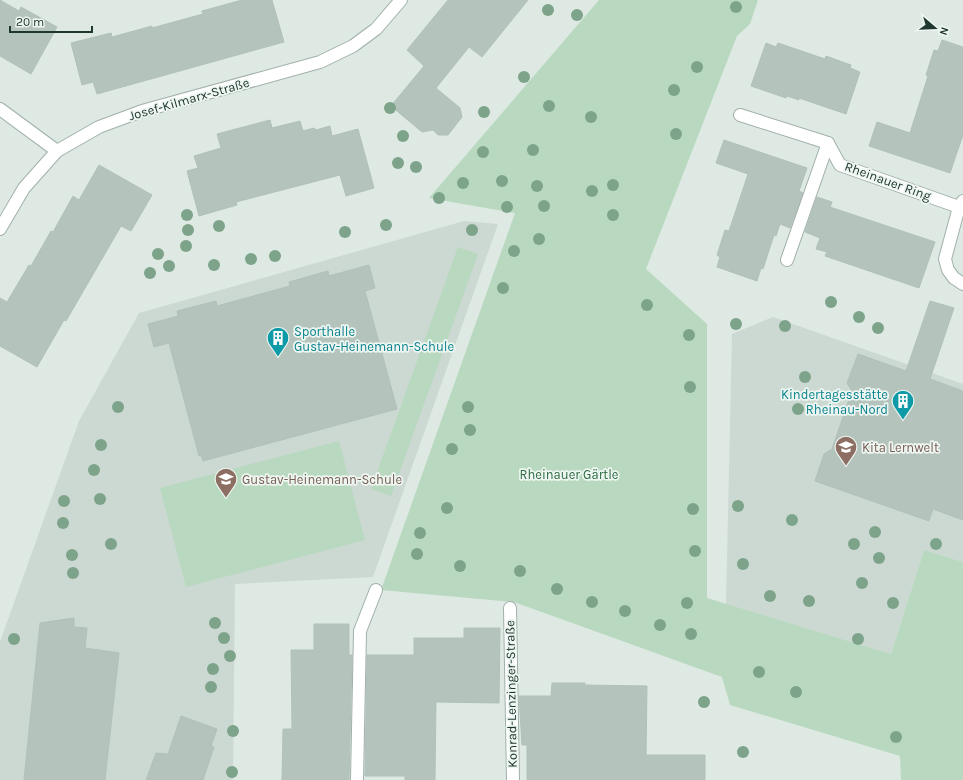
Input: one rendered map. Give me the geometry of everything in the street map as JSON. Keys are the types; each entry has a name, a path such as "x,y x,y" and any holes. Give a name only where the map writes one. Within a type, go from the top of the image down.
{"street":[{"name":"Josef-Kilmarx-Straße","path":"0,229 24,188 57,151 99,127 142,111 320,62 353,46 376,29 401,0"},
{"path":"0,110 57,151"},
{"path":"740,115 828,143 787,260"},
{"name":"Rheinauer Ring","path":"828,143 840,164 961,204 945,259 948,270 954,278 963,284"},
{"path":"357,780 360,631 376,590"},
{"name":"Konrad-Lenzinger-Straße","path":"510,608 513,780"}],"shaded area":[{"name":"Gustav-Heinemann-Schule","path":"464,221 498,224 373,577 235,584 233,780 0,780 0,642 79,421 139,313"},
{"name":"Kita Lernwelt","path":"773,317 963,384 963,562 924,550 891,654 726,604 732,334"}],"green space":[{"name":"Rheinauer Gärtle","path":"599,0 758,0 750,24 737,36 646,269 707,324 707,598 891,654 924,550 963,562 963,780 901,780 900,756 730,705 722,677 514,602 381,590 515,213 429,198"},
{"path":"458,247 478,254 391,496 371,489"},
{"path":"339,441 365,540 186,587 160,488"}],"building":[{"path":"0,0 19,11 21,7 57,27 31,74 0,56"},
{"path":"242,0 272,0 284,42 97,94 93,82 82,85 71,43 111,33 112,37 152,26 152,28 203,14 202,11"},
{"path":"448,0 528,0 482,57 469,47 436,88 460,108 462,117 448,135 438,135 433,130 422,132 391,106 424,66 407,50"},
{"path":"942,40 963,47 963,135 950,173 869,146 877,122 910,133 928,76 926,75 934,50 938,51"},
{"path":"766,43 776,47 778,43 825,59 826,56 851,65 850,68 860,72 846,114 799,98 799,100 787,96 786,98 751,86"},
{"path":"270,120 272,128 300,121 303,131 314,128 316,130 330,126 332,136 358,129 374,188 346,196 340,175 236,202 237,205 199,216 187,171 198,168 194,156 221,148 217,134"},
{"path":"724,140 807,168 799,191 803,193 790,228 780,224 776,236 774,235 763,269 761,268 757,281 717,267 720,257 717,255 725,230 729,231 748,174 716,163"},
{"path":"99,165 152,195 131,231 121,226 66,321 64,320 37,367 0,346 0,298 7,302 29,265 31,266 51,231 53,232 73,196 79,200"},
{"path":"817,197 832,202 830,207 935,242 919,288 825,256 827,252 816,249 820,238 805,232"},
{"name":"Sporthalle Gustav-Heinemann-Schule","path":"369,265 375,288 365,291 397,409 203,461 201,455 199,456 169,343 154,347 148,324 178,316 177,311 216,301 217,306 290,286 289,282 328,271 329,276"},
{"name":"Kindertagesstätte Rheinau-Nord","path":"930,301 954,308 930,379 963,391 963,520 933,509 929,521 815,481 824,454 832,449 852,391 847,383 858,354 906,371"},
{"path":"74,618 74,627 87,628 85,648 119,653 105,780 24,780 40,623"},
{"path":"314,624 349,624 349,655 352,655 349,780 282,780 283,729 292,729 291,650 314,650"},
{"path":"464,628 500,628 499,703 436,702 435,780 405,780 405,776 365,776 367,655 414,655 414,638 464,638"},
{"path":"552,683 647,686 646,755 705,755 705,780 527,780 527,745 522,745 519,696 551,696"},
{"path":"181,716 217,729 211,746 214,747 203,780 146,780 156,753 168,754"}],"place":[{"name":"Sporthalle Gustav-Heinemann-Schule","path":"278,358"},
{"name":"Kindertagesstätte Rheinau-Nord","path":"903,420"},
{"name":"Kita Lernwelt","path":"846,466"},
{"name":"Gustav-Heinemann-Schule","path":"226,498"}]}
